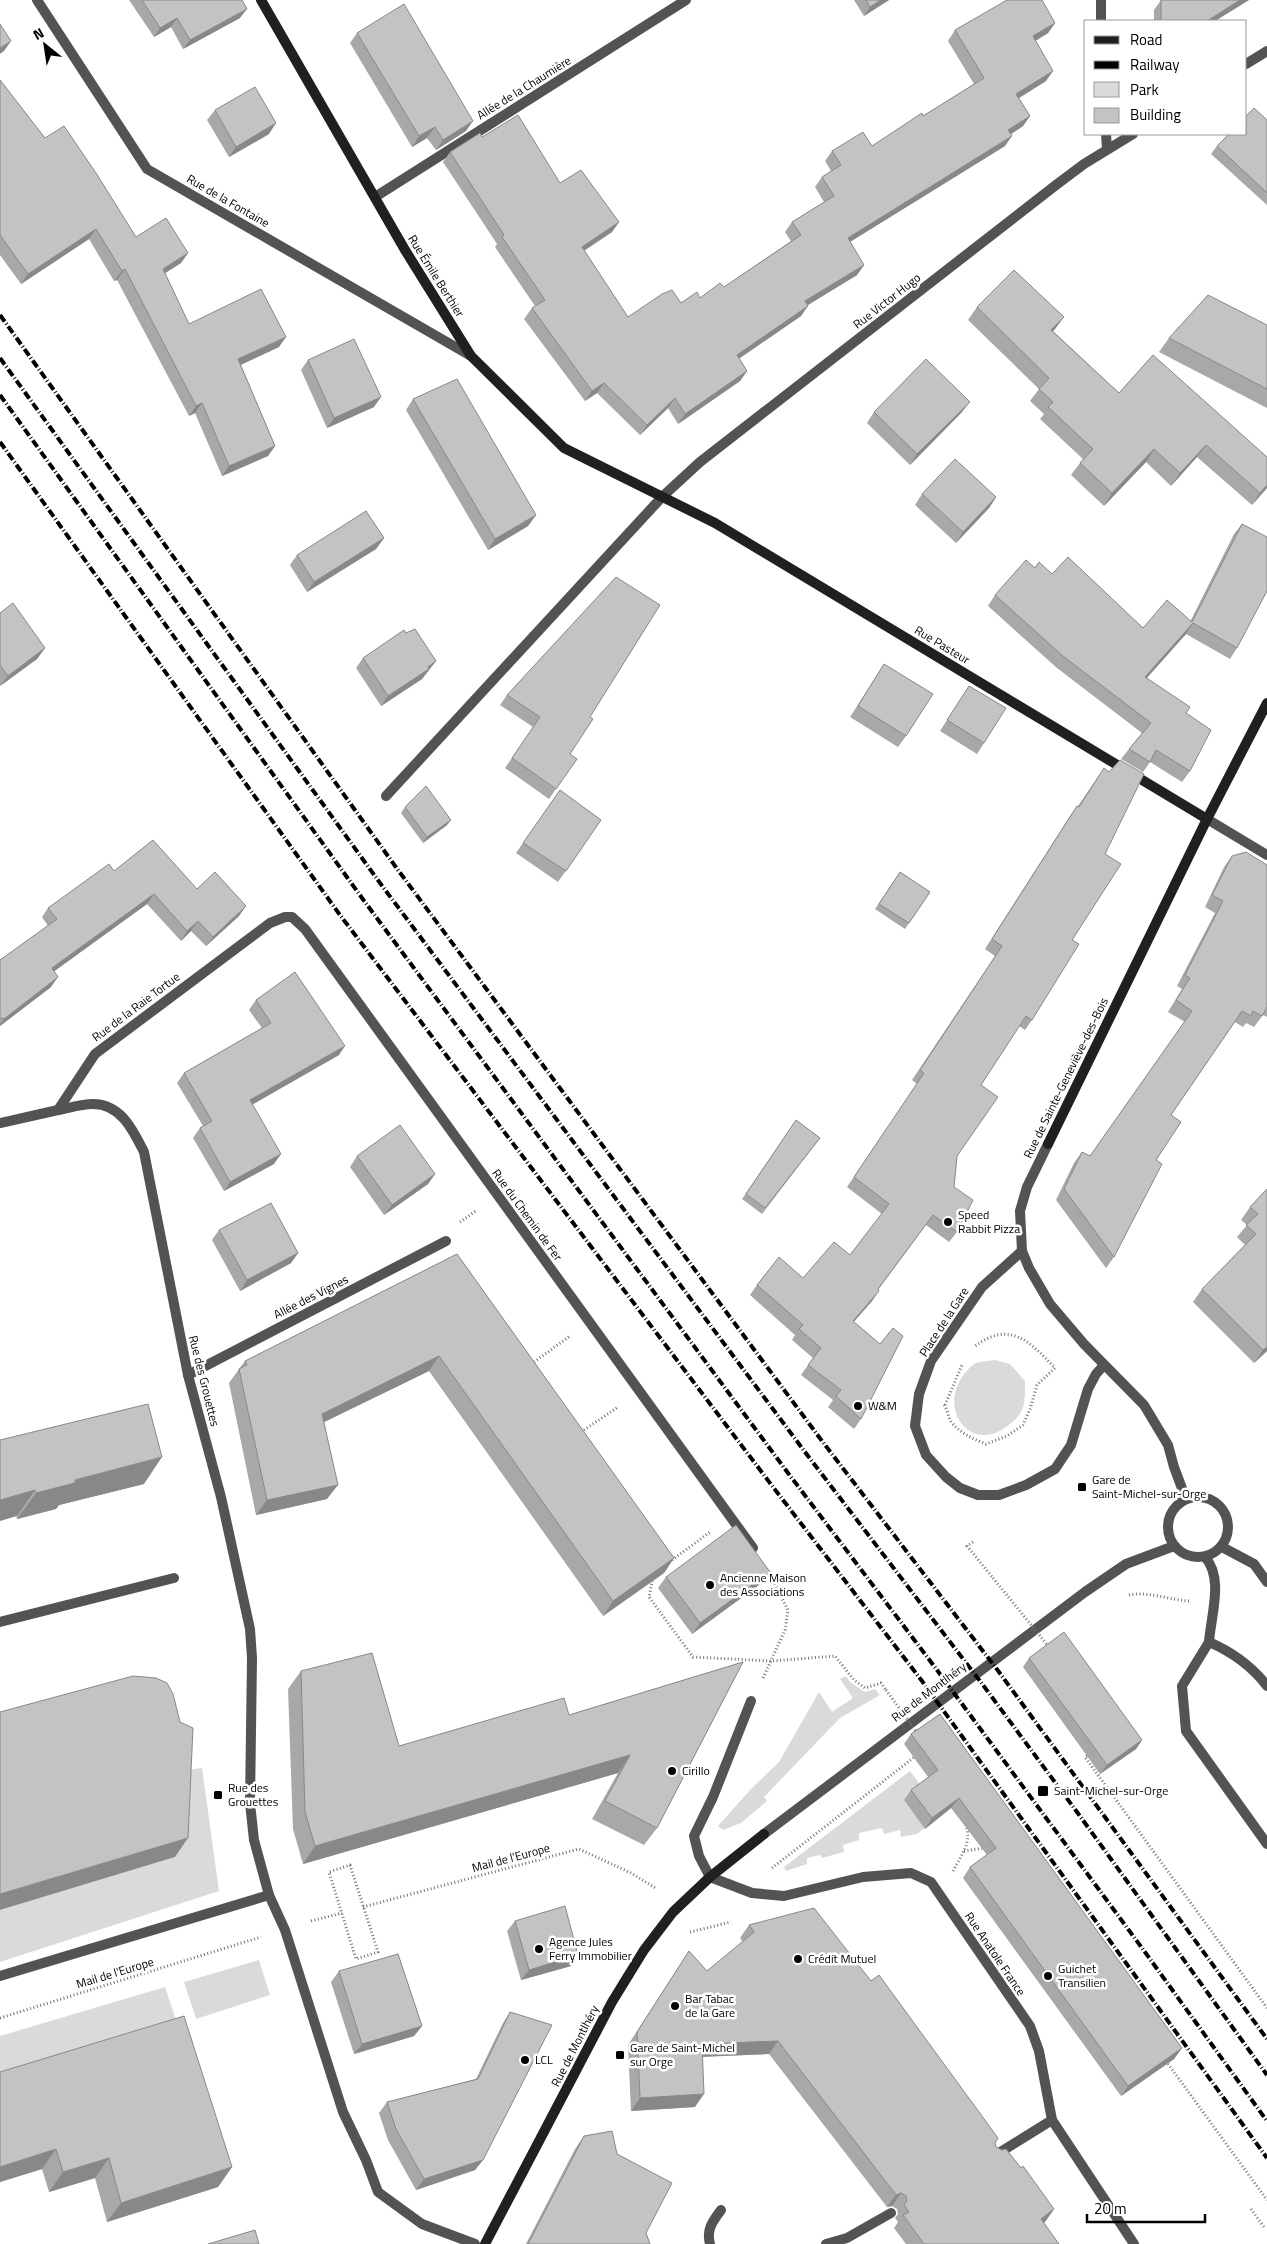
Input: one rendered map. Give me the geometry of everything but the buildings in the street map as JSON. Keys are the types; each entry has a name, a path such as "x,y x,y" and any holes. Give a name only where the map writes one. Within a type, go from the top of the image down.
{"street":[{"name":"Rue de la Fontaine","path":"37,0 147,169 471,356"},
{"name":"Rue Émile Berthier","path":"261,0 375,197 471,356 564,448 662,497"},
{"name":"Allée de la Chaumière","path":"375,197 686,0"},
{"path":"1101,0 1101,20"},
{"path":"1247,63 1267,51"},
{"path":"1106,135 1107,149"},
{"name":"Rue Victor Hugo","path":"386,796 662,497 716,450 1056,185 1107,149 1132,135"},
{"name":"Rue Pasteur","path":"662,497 715,523 1207,818"},
{"name":"Rue de Sainte-Geneviève-des-Bois","path":"1186,1499 1168,1445 1144,1405 1104,1365 1050,1304 1028,1268 1022,1251 1020,1212 1027,1187 1207,818 1267,703"},
{"path":"1207,818 1267,856"},
{"name":"Rue du Chemin de Fer","path":"270,923 285,917 292,917 305,929 753,1548"},
{"name":"Rue de la Raie Tortue","path":"58,1110 95,1054 270,923"},
{"name":"Rue des Grouettes","path":"58,1110 94,1104 115,1110 131,1125 141,1145 146,1161 188,1375 221,1497 250,1629 252,1658 250,1803 254,1840 270,1895 285,1930 343,2112 366,2160 378,2192 422,2224 474,2244"},
{"path":"0,1123 58,1110"},
{"name":"Allée des Vignes","path":"188,1375 446,1240"},
{"name":"Place de la Gare","path":"1022,1251 982,1287 931,1361 919,1394 915,1426 926,1455 946,1477 960,1488 978,1495 999,1494 1026,1485 1055,1469 1071,1446 1088,1388 1104,1365"},
{"path":"1197,1496 1207,1498 1218,1504 1222,1508 1228,1522 1226,1537 1222,1547 1206,1557 1188,1556 1174,1546 1169,1538 1168,1520 1172,1510 1186,1499 1197,1496"},
{"name":"Rue de Montlhéry","path":"485,2244 612,2002 644,1950 673,1912 710,1877 764,1834 1085,1592 1126,1564 1174,1546"},
{"path":"1222,1547 1254,1564 1267,1582"},
{"path":"1206,1557 1212,1564 1217,1584 1208,1642 1182,1686 1186,1731 1267,1844"},
{"path":"0,1622 174,1578"},
{"path":"1208,1642 1233,1652 1267,1686"},
{"path":"710,1877 699,1856 694,1836 713,1797 752,1701"},
{"name":"Rue Anatole France","path":"710,1877 752,1893 784,1896 863,1877 911,1873 931,1882 1030,2026 1039,2051 1052,2120 1134,2244"},
{"path":"0,1976 270,1895"},
{"path":"994,2156 1052,2120"},
{"path":"710,2244 708,2238 710,2223 721,2210"},
{"path":"826,2244 847,2238 891,2213"}],"path":[{"path":"446,1240 461,1220 498,1196"},
{"path":"534,1362 589,1322"},
{"path":"919,1394 945,1406 950,1419 960,1430 972,1439 986,1444 1007,1436 1023,1425 1037,1385 1055,1368 1029,1341 1008,1334 994,1335 975,1346 971,1352"},
{"path":"945,1406 967,1358"},
{"path":"584,1430 640,1392"},
{"path":"666,1565 731,1517"},
{"path":"973,1542 967,1546 1054,1654"},
{"path":"752,1701 772,1662 785,1630 788,1610 777,1587 753,1548"},
{"path":"654,1575 649,1597 693,1657 772,1662 835,1656 854,1680 865,1688 881,1683 920,1737"},
{"path":"1126,1596 1139,1593 1172,1600 1213,1603"},
{"path":"1091,1752 1084,1757 1267,2008"},
{"path":"768,1871 919,1754"},
{"path":"953,1872 964,1851 969,1835 966,1826"},
{"path":"964,1851 987,1848 990,1844"},
{"name":"Mail de l'Europe","path":"363,1907 579,1849 631,1873 656,1889"},
{"path":"350,1865 363,1907 378,1952 356,1959 329,1872 350,1865"},
{"path":"311,1922 342,1913"},
{"path":"687,1933 731,1922"},
{"name":"Mail de l'Europe","path":"0,2018 264,1936"},
{"path":"1162,2055 1267,2200"},
{"path":"1251,2209 1264,2227"},
{"path":"1256,2216 1264,2223 1267,2221"}],"green space":[{"path":"995,1360 1010,1364 1025,1381 1024,1402 1021,1412 1013,1422 993,1434 981,1435 971,1432 962,1424 957,1415 954,1403 956,1390 962,1377 972,1366 979,1362"},
{"path":"846,1676 850,1682 865,1692 875,1689 880,1695 840,1718 764,1797 767,1801 741,1823 723,1830 718,1826 751,1789 779,1762 819,1692 832,1712 853,1698 840,1679"},
{"path":"202,1768 219,1891 0,1962 0,1910 175,1857 179,1771"},
{"path":"910,1771 922,1787 904,1800 925,1828 917,1834 901,1837 900,1830 884,1834 882,1828 859,1833 859,1840 843,1845 844,1852 822,1858 820,1855 807,1858 807,1864 786,1871 784,1867"},
{"path":"259,1960 270,1995 196,2019 184,1982"},
{"path":"165,1987 180,2032 0,2087 0,2036"}],"railway":[{"path":"0,315 398,870 822,1441 999,1672 1267,2039"},
{"path":"0,358 380,883 808,1456 983,1685 1267,2075"},
{"path":"0,395 362,898 788,1473 937,1670 1267,2121"},
{"path":"0,442 340,915 922,1681 1267,2158"}],"place":[{"name":"Speed Rabbit Pizza","path":"948,1222"},
{"name":"W&M","path":"858,1406"},
{"name":"Gare de Saint-Michel-sur-Orge","path":"1082,1487"},
{"name":"Ancienne Maison des Associations","path":"710,1585"},
{"name":"Cirillo","path":"672,1771"},
{"name":"Saint-Michel-sur-Orge","path":"1043,1791"},
{"name":"Rue des Grouettes","path":"218,1795"},
{"name":"Agence Jules Ferry Immobilier","path":"539,1949"},
{"name":"Crédit Mutuel","path":"798,1959"},
{"name":"Guichet Transilien","path":"1048,1976"},
{"name":"Bar Tabac de la Gare","path":"675,2006"},
{"name":"Gare de Saint-Michel sur Orge","path":"620,2055"},
{"name":"LCL","path":"525,2060"}]}
